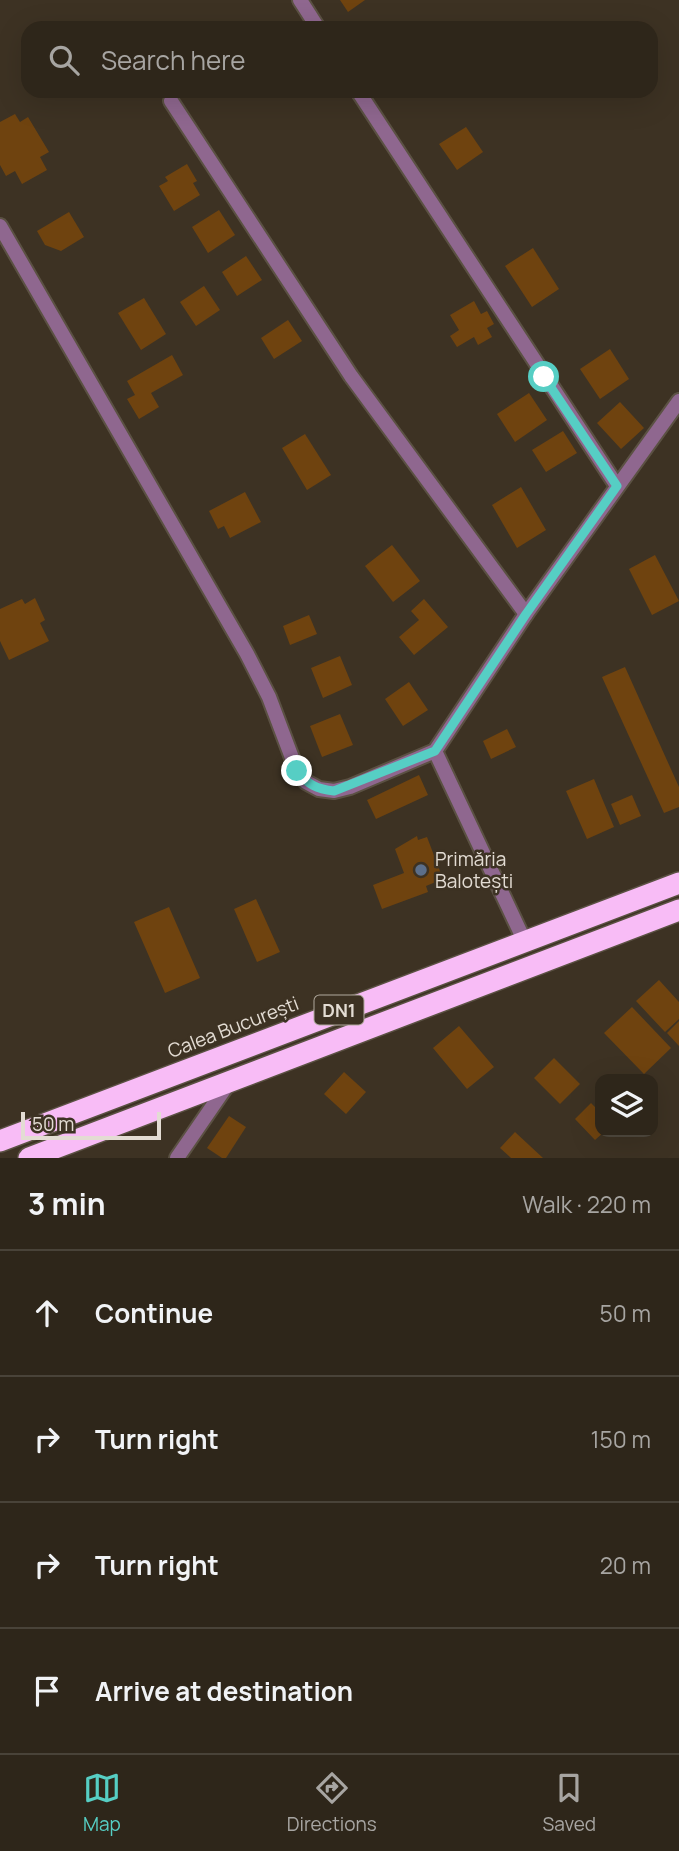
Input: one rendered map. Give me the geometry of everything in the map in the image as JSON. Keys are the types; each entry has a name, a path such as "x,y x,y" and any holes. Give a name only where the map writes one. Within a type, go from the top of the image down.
{"highway":[{"name":"Calea București","path":"0,1142 679,883"},
{"name":"DN1","path":"29,1158 679,910"}],"street":[{"path":"300,0 314,21"},
{"path":"363,98 617,486"},
{"path":"171,101 351,376 526,614"},
{"path":"0,226 247,654 269,697 297,771 306,782 319,789 334,791 435,751 526,614 679,401"},
{"path":"435,751 524,940"},
{"path":"177,1158 230,1081"}],"building":[{"path":"340,0 365,0 348,12"},
{"path":"15,114 20,122 28,117 49,152 40,157 47,170 22,184 15,171 6,176 0,165 0,122"},
{"path":"466,127 483,152 457,170 439,144"},
{"path":"187,164 197,181 193,183 200,195 174,211 159,186 168,181 165,177"},
{"path":"219,210 235,235 208,253 192,227"},
{"path":"69,212 84,237 61,251 45,245 37,231"},
{"path":"533,248 559,289 532,307 505,266"},
{"path":"246,256 262,280 237,296 222,272"},
{"path":"204,286 220,310 196,326 180,302"},
{"path":"144,298 166,334 141,350 118,313"},
{"path":"474,301 481,314 487,311 494,324 487,328 492,337 478,345 474,337 457,347 450,336 459,330 450,315"},
{"path":"288,320 302,341 274,359 261,338"},
{"path":"610,349 629,379 600,399 580,369"},
{"path":"172,355 183,375 151,393 159,407 139,419 127,399 135,395 127,381"},
{"path":"529,393 547,420 515,442 497,414"},
{"path":"620,402 644,428 621,449 597,423"},
{"path":"563,431 577,453 546,472 532,450"},
{"path":"305,434 331,475 307,490 282,448"},
{"path":"521,487 546,530 517,548 492,505"},
{"path":"245,492 261,522 230,538 224,526 218,529 209,511"},
{"path":"392,545 420,581 393,602 365,566"},
{"path":"655,555 679,601 652,615 629,569"},
{"path":"35,598 45,620 40,623 49,641 9,660 0,641 0,609 22,599 25,604"},
{"path":"424,599 448,627 414,655 399,637 419,620 411,611"},
{"path":"309,615 317,634 290,645 283,626"},
{"path":"340,656 352,685 323,698 311,668"},
{"path":"625,667 679,787 679,807 664,813 602,677"},
{"path":"409,682 428,710 403,726 385,699"},
{"path":"340,714 353,745 322,757 310,726"},
{"path":"507,729 516,747 491,759 483,741"},
{"path":"419,775 428,795 376,819 367,800"},
{"path":"594,779 614,827 587,839 566,791"},
{"path":"632,795 641,816 620,825 611,804"},
{"name":"Primăria Balotești","path":"417,836 418,840 427,837 443,879 426,886 428,892 382,909 373,885 404,873 395,849"},
{"path":"256,899 280,952 257,962 234,909"},
{"path":"169,907 200,978 165,993 134,922"},
{"path":"659,980 679,1002 679,1019 665,1032 636,1001"},
{"path":"632,1007 671,1048 644,1074 604,1033"},
{"path":"679,1021 679,1046 667,1033"},
{"path":"459,1026 494,1067 467,1089 433,1048"},
{"path":"554,1058 580,1084 560,1104 534,1078"},
{"path":"344,1072 366,1092 346,1114 324,1094"},
{"path":"591,1103 595,1107 595,1137 598,1137 595,1140 575,1119"},
{"path":"229,1116 246,1127 226,1158 222,1158 207,1148"},
{"path":"515,1132 543,1158 511,1158 500,1148"}],"place":[{"name":"Primăria Balotești","path":"421,870"}],"route":[{"path":"297,771 306,782 319,789 334,791 350,787 435,751 526,614 617,486 544,377"}]}
